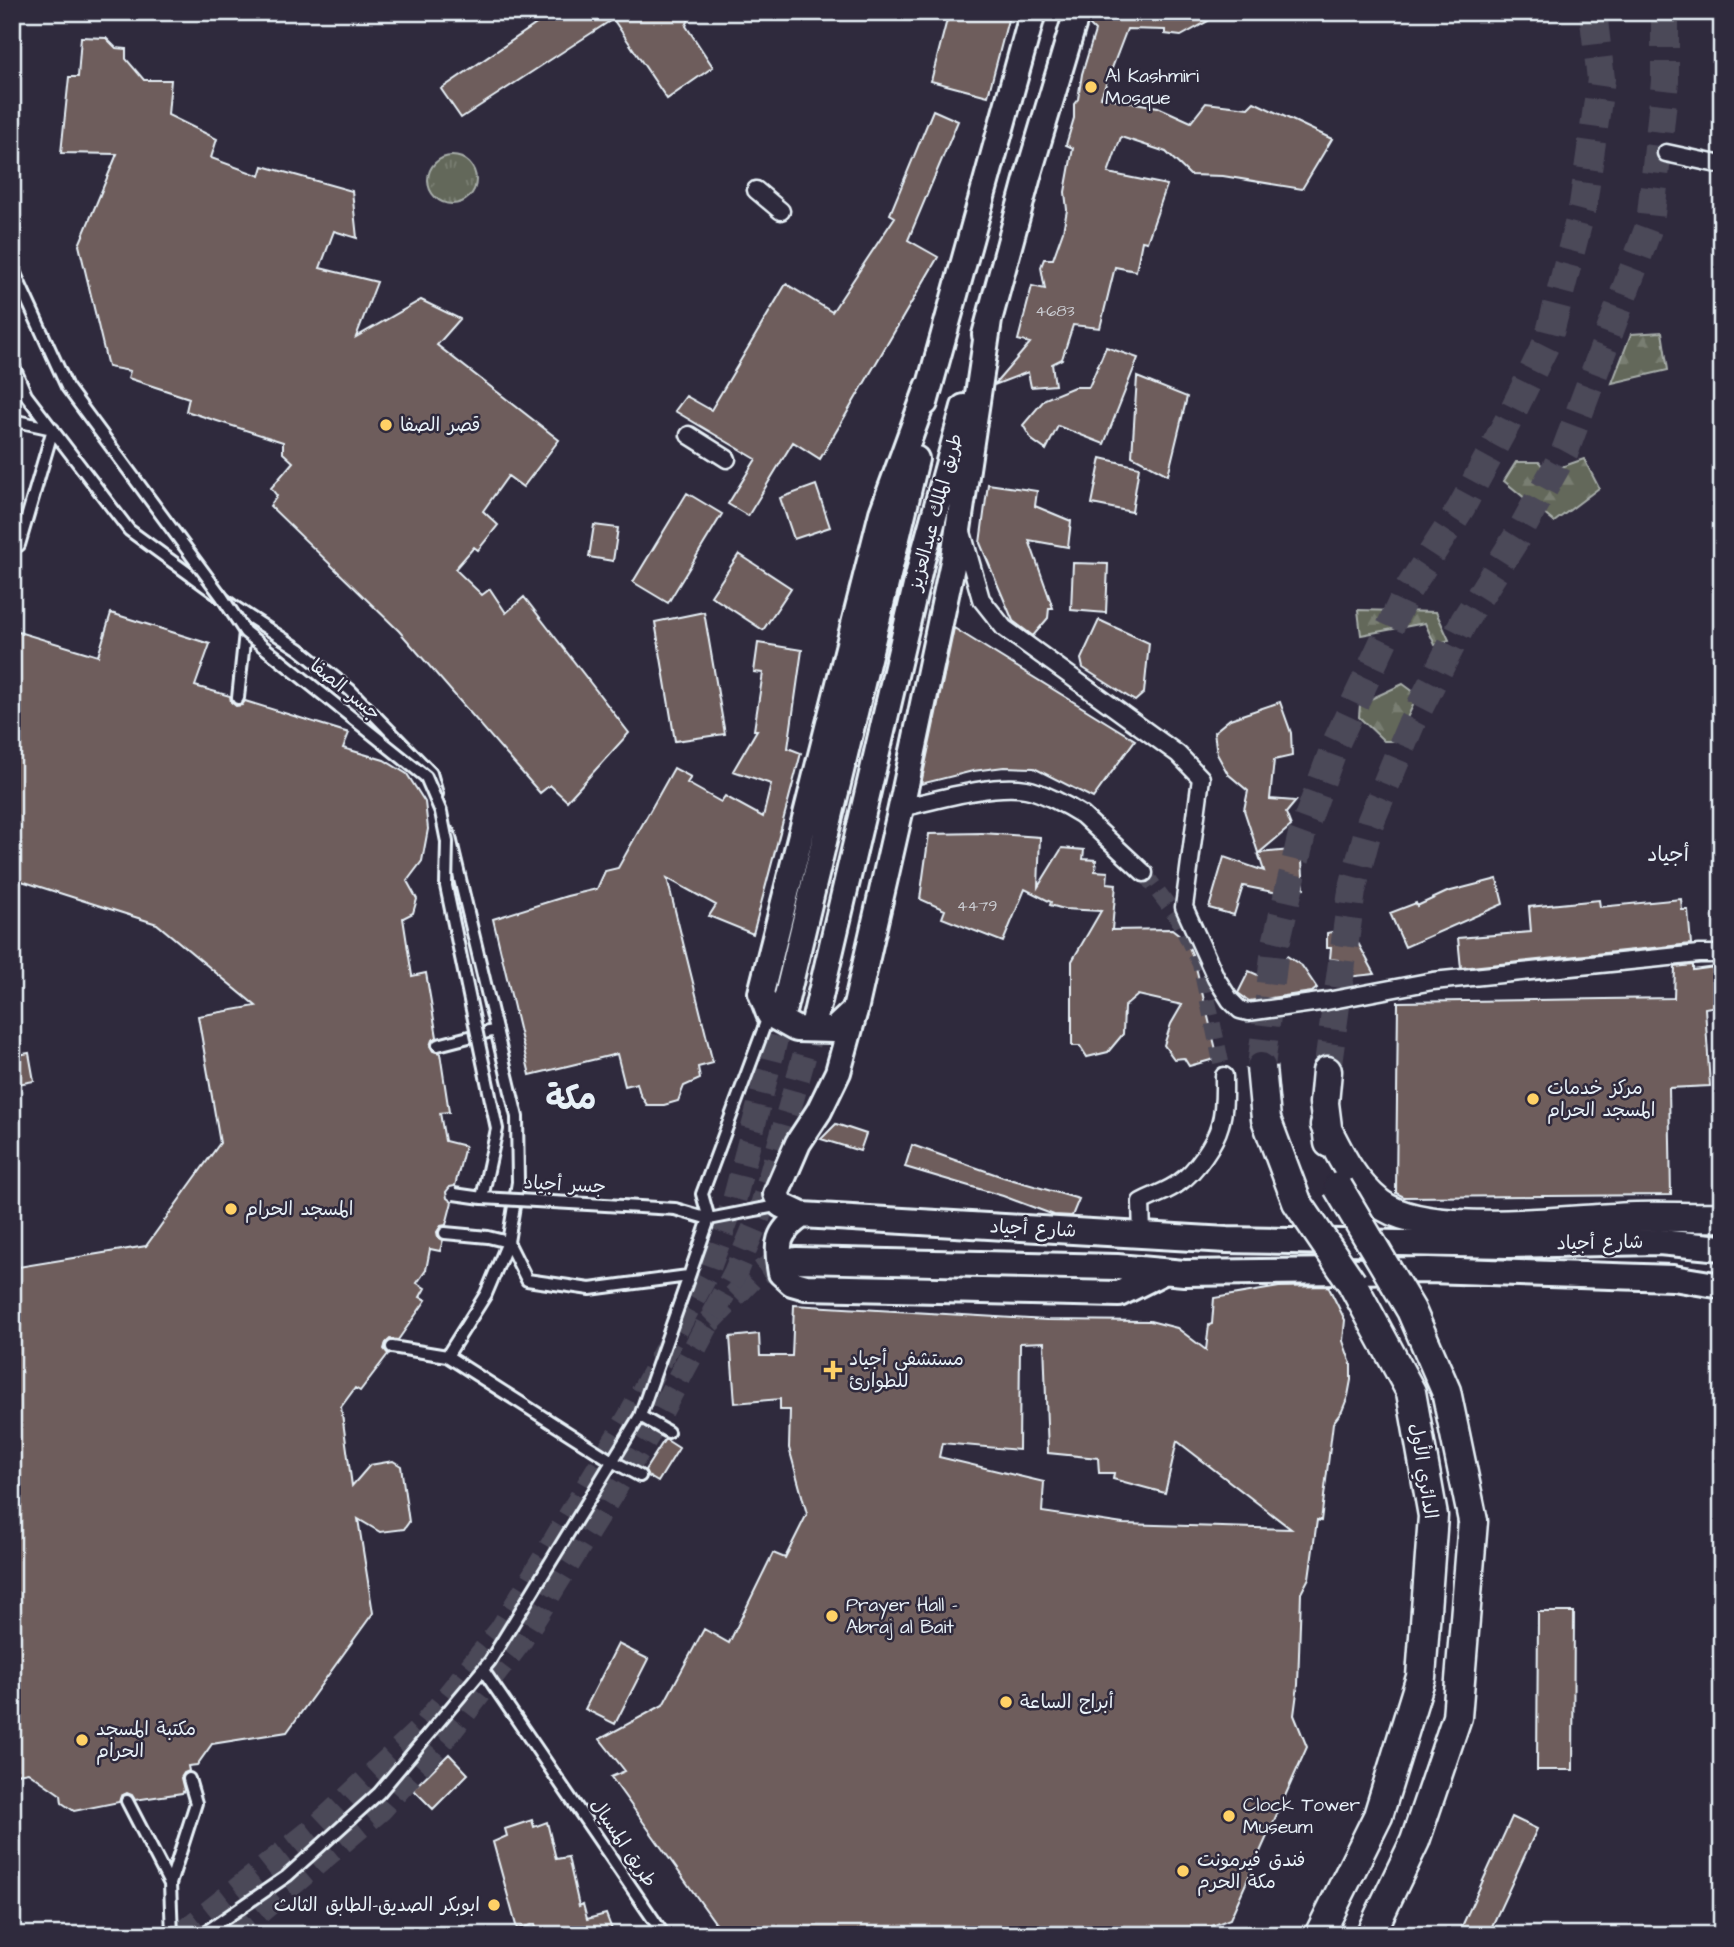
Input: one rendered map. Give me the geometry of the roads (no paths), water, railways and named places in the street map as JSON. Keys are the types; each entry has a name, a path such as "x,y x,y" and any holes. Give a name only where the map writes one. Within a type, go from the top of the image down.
{"highway":[{"name":"الدائري الأول","path":"1261,1067 1266,1119 1297,1202 1352,1283 1411,1392 1433,1516 1421,1677 1378,1816 1319,1935"},
{"name":"الدائري الأول","path":"1328,1071 1324,1103 1325,1125 1338,1187 1411,1310 1446,1391 1473,1521 1457,1717 1415,1842 1370,1935"},
{"path":"1325,1125 1349,1172 1380,1204 1416,1220 1492,1225 1636,1217 1722,1217"}],"main road":[{"name":"طريق الملك عبدالعزيز","path":"777,1012 892,563 917,455 928,387 1033,12"},
{"name":"طريق الملك عبدالعزيز","path":"815,1018 922,559 1028,176 1077,12"},
{"path":"791,1210 776,1194 798,1143 819,1111 838,1072 855,1010 901,808 960,523 989,320"},
{"path":"777,1012 796,1029 834,1030 855,1010"},
{"name":"شارع أجياد","path":"1161,1273 1119,1294 806,1287 792,1283 781,1273 780,1238 791,1210 1227,1240 1509,1245 1659,1242 1722,1248"},
{"path":"1621,1277 1622,1243"},
{"name":"شارع أجياد","path":"796,1260 1117,1267 1161,1273 1428,1270 1673,1278 1722,1286"}],"street":[{"path":"1666,153 1722,165"},
{"path":"756,190 781,211"},
{"name":"جسر الصفا","path":"12,267 67,387 245,632 426,777 441,812 447,842 446,886 497,1129 482,1198"},
{"path":"12,362 26,394 129,530 233,606 299,649 350,690 431,773 454,852 517,1117 518,1182 508,1242 486,1294 447,1356"},
{"path":"12,420 53,429"},
{"path":"19,545 53,429"},
{"path":"689,435 727,459"},
{"path":"960,523 981,599 1004,628 1178,754 1201,778 1184,907 1216,978 1240,1010 1248,1012 1327,1001 1433,981 1699,954 1722,954"},
{"path":"238,698 245,632"},
{"path":"901,808 980,790 1027,789 1082,815 1144,873"},
{"path":"201,1935 287,1876 379,1793 483,1670 640,1416 709,1219 702,1194 777,1012"},
{"path":"438,1045 496,1030"},
{"path":"1142,1235 1141,1202 1178,1184 1189,1175 1200,1162 1220,1126 1224,1104 1224,1076"},
{"name":"جسر أجياد","path":"454,1194 675,1209 709,1219"},
{"path":"709,1219 791,1210"},
{"path":"445,1233 488,1237 508,1242 527,1280 590,1289 688,1276"},
{"path":"393,1347 447,1356 640,1476"},
{"path":"640,1416 668,1432"},
{"name":"طريق المسيال","path":"483,1670 664,1935"},
{"path":"172,1935 170,1884 196,1803 189,1779"},
{"path":"127,1801 170,1884"}],"tunnel":[{"path":"1261,1067 1275,948 1302,834 1335,745 1406,593 1461,508 1548,340 1583,205 1601,79 1593,12"},
{"path":"1327,1071 1352,891 1370,823 1411,724 1464,621 1520,532 1565,451 1650,224 1665,81 1665,12"},
{"path":"1144,873 1177,917 1200,964 1224,1076"},
{"path":"180,1935 320,1824 423,1727 501,1630 630,1416 707,1273 734,1201 784,1008"},
{"path":"232,1935 381,1809 452,1729 521,1640 653,1427 735,1273 759,1216 815,1018"},
{"path":"709,1322 753,1277 770,1266 796,1260"}],"place":[{"name":"Al Kashmiri Mosque","path":"1091,87"},
{"name":"قصر الصفا","path":"386,425"},
{"name":"مركز خدمات المسجد الحرام","path":"1533,1099"},
{"name":"المسجد الحرام","path":"231,1209"},
{"name":"مستشفى أجياد للطوارئ","path":"833,1370"},
{"name":"Prayer Hall - Abraj al Bait","path":"832,1616"},
{"name":"أبراج الساعة","path":"1006,1702"},
{"name":"مكتبة المسجد الحرام","path":"82,1740"},
{"name":"Clock Tower Museum","path":"1229,1816"},
{"name":"فندق فيرمونت مكة الحرم","path":"1183,1871"},
{"name":"ابوبكر الصديق-الطابق الثالث","path":"494,1905"}],"district":[{"name":"أجياد","path":"1668,854"},
{"name":"مكة","path":"571,1099"}]}
